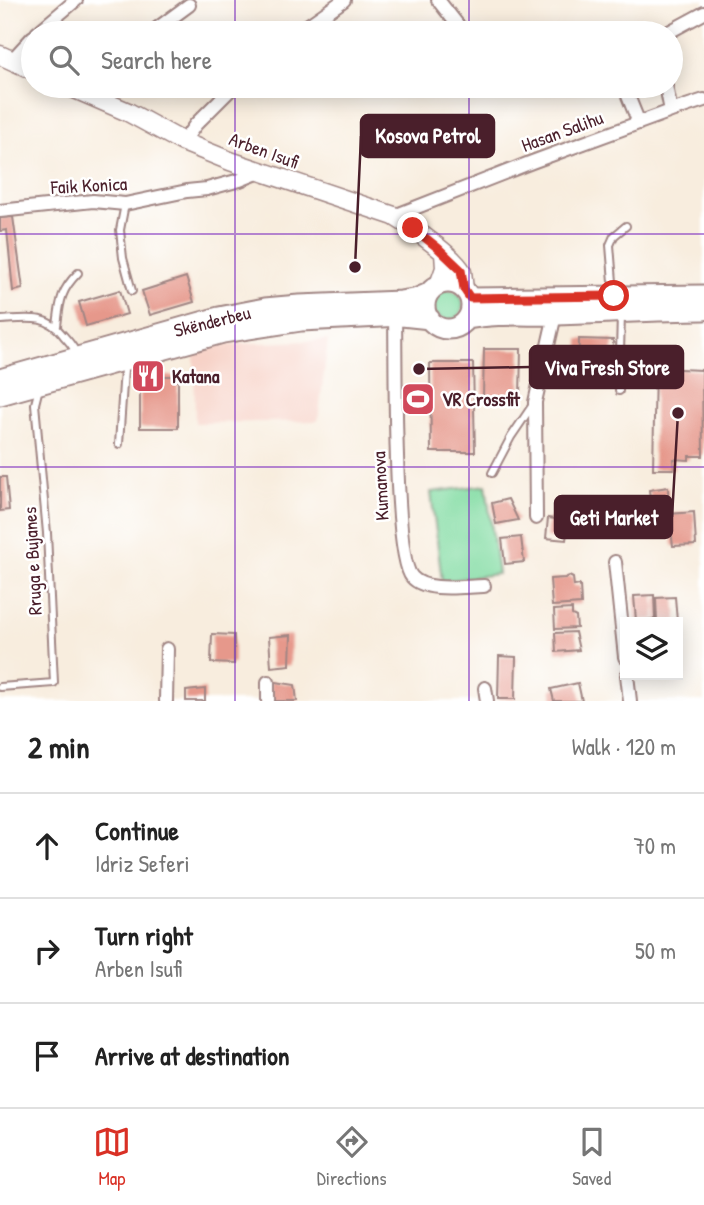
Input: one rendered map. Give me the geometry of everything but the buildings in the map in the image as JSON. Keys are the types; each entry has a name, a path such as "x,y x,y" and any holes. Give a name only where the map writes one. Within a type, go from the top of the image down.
{"main road":[{"path":"704,295 618,304 555,315 483,316 467,319 457,327 445,328 430,319 426,306 434,289 452,283 467,293 618,304 704,310"},
{"name":"Skënderbeu","path":"0,379 219,317 299,305 401,301 415,299 434,289"},
{"path":"467,293 471,307 467,319"},
{"name":"Skënderbeu","path":"0,395 223,333 301,321 395,317 430,319"}],"street":[{"path":"51,21 76,0"},
{"path":"314,21 344,0"},
{"path":"438,0 455,21"},
{"path":"167,21 189,5"},
{"path":"683,24 704,12"},
{"path":"6,57 21,46"},
{"name":"Arben Isufi","path":"99,98 183,142 260,172 394,216 413,228 461,270 467,293"},
{"path":"183,142 222,98"},
{"path":"629,98 639,123"},
{"path":"668,98 671,111"},
{"name":"Hasan Salihu","path":"394,216 532,162 704,100"},
{"name":"Faik Konica","path":"0,212 93,201 125,204 187,191 207,190 260,172"},
{"path":"434,289 445,268 444,253"},
{"path":"536,518 535,402 555,315"},
{"name":"Kumanova","path":"395,317 397,481 402,542 408,572 421,583 437,587 484,586"},
{"path":"615,562 621,617"},
{"path":"166,701 167,649"},
{"path":"628,680 630,701"},
{"path":"268,682 268,701"}],"lane":[{"path":"125,204 120,230 123,258 132,291"},
{"path":"619,391 618,304 610,245 614,236 626,226"},
{"path":"57,326 61,298 67,284 78,273"},
{"path":"0,320 39,318 57,326 74,348 76,357"},
{"path":"119,444 123,361"},
{"name":"Rruga e Bujanes","path":"0,687 54,683 47,533 35,404 40,384"},
{"path":"492,472 535,402"}],"shaded area":[{"path":"328,340 318,421 195,423 194,346"}],"green space":[{"path":"448,290 454,291 462,299 462,311 454,319 448,320 442,319 434,311 433,305 434,299 442,291"},
{"path":"486,485 498,574 442,581 431,492"}],"place":[{"name":"Kosova Petrol","path":"355,267"},
{"name":"Viva Fresh Store","path":"419,369"},
{"name":"Katana","path":"148,376"},
{"name":"VR Crossfit","path":"418,399"},
{"name":"Geti Market","path":"678,413"}],"route":[{"path":"413,228 461,270 464,289 470,298 614,296"}]}
